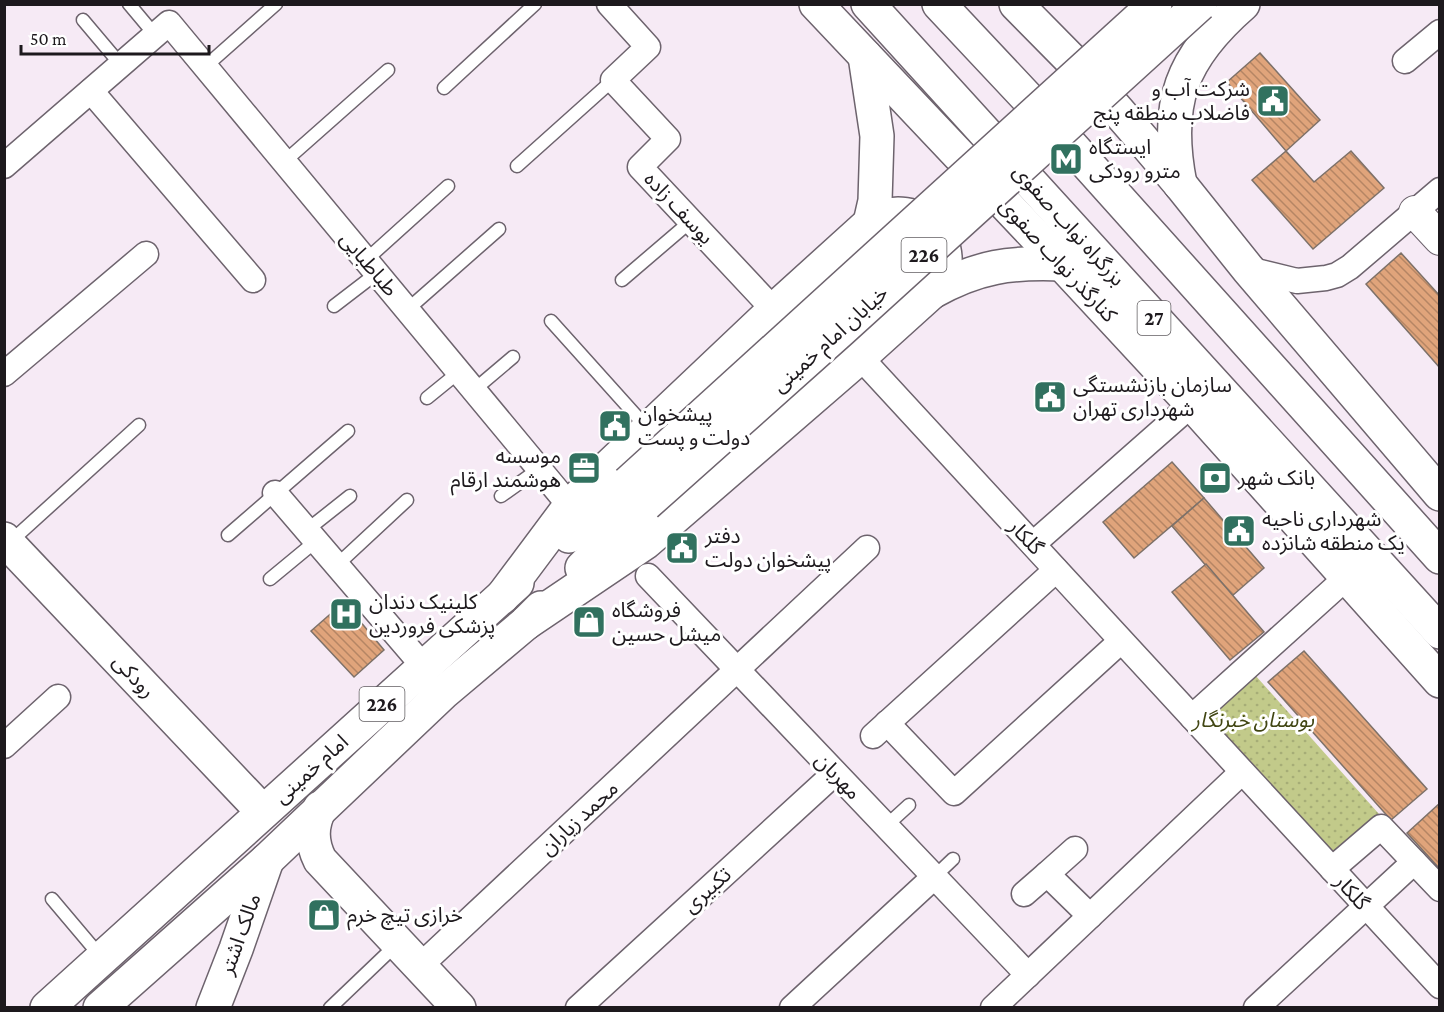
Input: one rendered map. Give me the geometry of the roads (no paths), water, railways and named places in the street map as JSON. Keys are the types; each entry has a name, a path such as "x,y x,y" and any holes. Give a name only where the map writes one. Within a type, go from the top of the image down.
{"main road":[{"name":"کنارگذر نواب صفوی","path":"816,4 1192,404 1440,681"},
{"name":"بزرگراه نواب صفوی","path":"868,4 1440,632"},
{"name":"27","path":"939,4 1048,120 1440,557"},
{"path":"1016,4 1090,80 1180,184 1248,269 1440,494"},
{"name":"خیابان امام خمینی","path":"637,493 1155,4"},
{"path":"1162,4 1175,20 1193,28 1220,23 1224,9"},
{"path":"1180,184 1174,144 1177,104 1191,63 1224,9"},
{"name":"خیابان امام خمینی","path":"637,493 840,331 1224,9"},
{"path":"865,57 877,136 875,201 870,223"},
{"path":"502,597 570,506 603,472 774,310 870,223 896,213 914,216 930,225 941,240 945,258 942,277 932,292 646,542 526,623"},
{"path":"932,292 963,276 996,266 1033,263 1062,264"},
{"name":"امام خمینی","path":"47,1008 502,597 637,493"},
{"name":"امام خمینی","path":"100,1008 267,860 444,692 526,623 637,493"},
{"name":"رودکی","path":"7,541 263,812"},
{"path":"320,808 314,825 314,843 320,860 459,1008"},
{"name":"مالک اشتر","path":"213,1008 267,860"}],"street":[{"path":"609,4 648,47 614,80"},
{"path":"10,157 162,29"},
{"name":"طباطبایی","path":"162,29 205,67 570,506"},
{"path":"1405,61 1440,32"},
{"name":"یوسف زاده","path":"614,80 668,139 640,166 774,310"},
{"path":"91,91 253,280"},
{"path":"1248,269 1297,281 1326,278 1337,274 1350,267 1440,190"},
{"path":"1415,212 1440,239"},
{"path":"4,374 146,254"},
{"name":"گلکار","path":"860,357 1440,986"},
{"path":"1033,544 1192,404"},
{"path":"275,493 424,667"},
{"name":"محمد زیاران","path":"409,954 737,670 867,548"},
{"path":"1056,570 880,729 954,793 1121,640"},
{"name":"مهربان","path":"648,576 1028,975"},
{"path":"1192,717 1346,578"},
{"path":"4,746 58,697"},
{"path":"993,1008 1242,772"},
{"name":"تکبیری","path":"578,1008 835,773"},
{"path":"1332,869 1381,827 1440,890"},
{"path":"1024,894 1075,849"},
{"path":"1256,1008 1414,862"},
{"path":"1047,874 1090,916"},
{"path":"792,1008 934,877"}],"lane":[{"path":"129,4 162,29"},
{"path":"205,67 276,4"},
{"path":"444,88 536,4"},
{"path":"83,20 121,65"},
{"path":"284,162 388,70"},
{"path":"517,166 614,80"},
{"path":"334,306 448,186"},
{"path":"622,280 691,221"},
{"path":"407,310 499,229"},
{"path":"551,321 649,430"},
{"path":"427,398 513,357"},
{"path":"7,541 140,425"},
{"path":"228,535 348,431"},
{"path":"501,496 539,469"},
{"path":"270,579 350,496"},
{"path":"337,565 407,500"},
{"path":"886,826 909,805"},
{"path":"934,877 953,859"},
{"path":"52,899 102,958"},
{"path":"330,1008 409,954"}],"place":[{"name":"شرکت آب و فاضلاب منطقه پنج","path":"1273,101"},
{"name":"ایستگاه مترو رودکی","path":"1066,159"},
{"name":"سازمان بازنشستگی شهرداری تهران","path":"1050,397"},
{"name":"پیشخوان دولت و پست","path":"615,426"},
{"name":"موسسه هوشمند ارقام","path":"584,468"},
{"name":"بانک شهر","path":"1215,478"},
{"name":"شهرداری ناحیه یک منطقه شانزده","path":"1239,531"},
{"name":"دفتر پیشخوان دولت","path":"682,548"},
{"name":"کلینیک دندان پزشکی فروردین","path":"346,614"},
{"name":"فروشگاه میشل حسین","path":"589,622"},
{"name":"خرازی تیچ خرم","path":"324,915"}],"park label":[{"name":"بوستان خبرنگار","path":"1253,720"}]}
